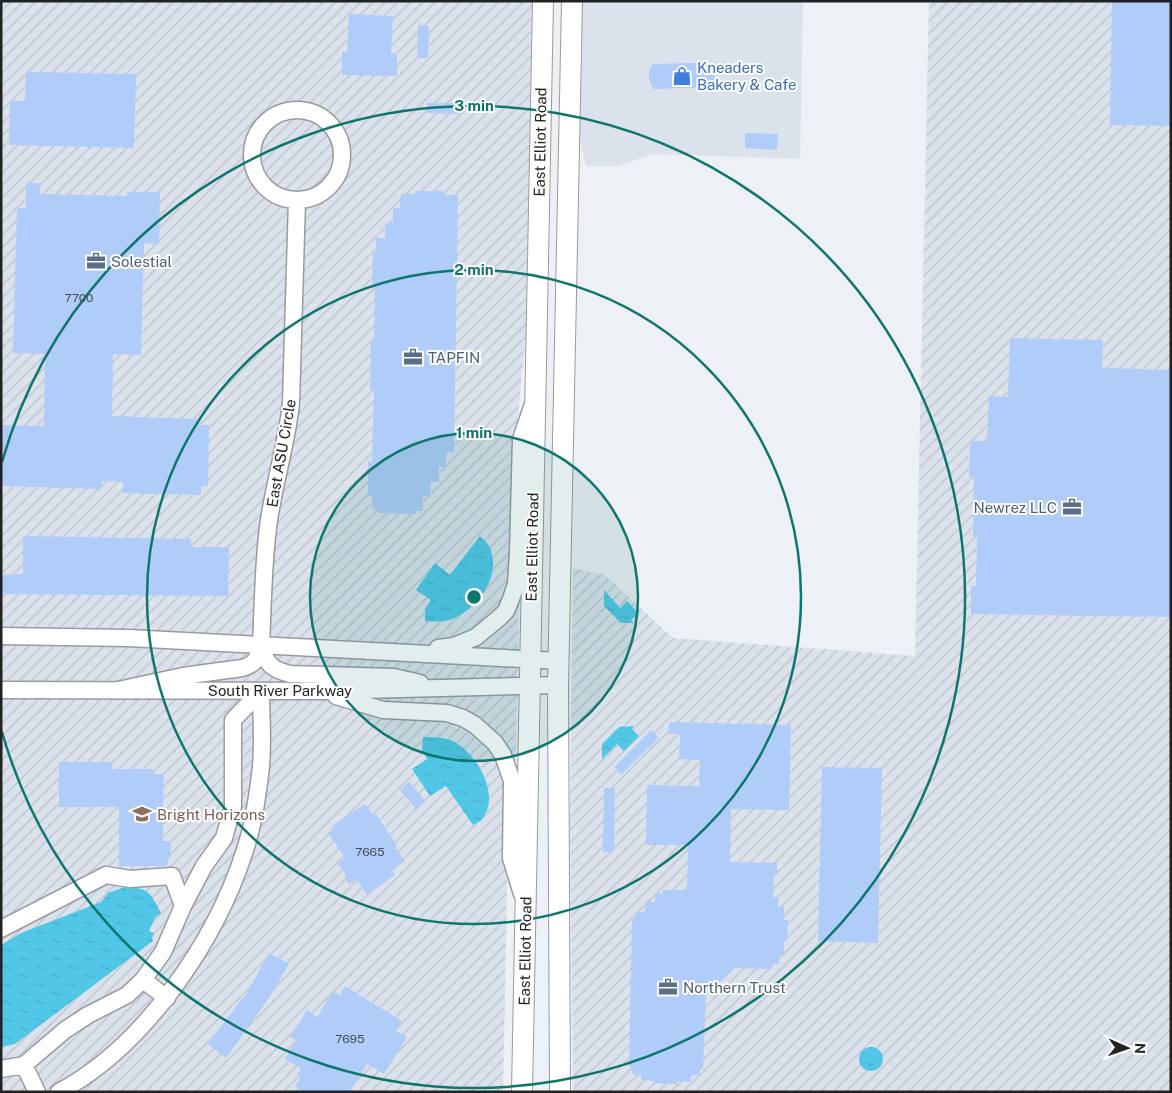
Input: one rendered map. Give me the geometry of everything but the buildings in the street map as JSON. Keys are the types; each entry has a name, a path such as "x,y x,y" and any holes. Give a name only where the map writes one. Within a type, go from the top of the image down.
{"main road":[{"name":"East Elliot Road","path":"522,1092 543,1"},
{"name":"East Elliot Road","path":"560,1092 558,685 572,1"},
{"path":"542,59 554,81 554,143 558,149 569,149"}],"street":[{"path":"301,110 314,113 333,128 338,138 341,160 338,172 331,183 316,195 297,200 278,195 262,184 255,172 252,153 257,134 265,123 276,115 288,111 301,110"},
{"name":"East ASU Circle","path":"261,646 264,572 270,518 286,440 291,403 297,200"},
{"path":"386,652 454,646 476,637 506,611 516,584 521,439 535,400"},
{"path":"1,636 128,638 559,661"},
{"path":"261,646 269,664 274,669 290,674 394,677 444,688"},
{"path":"118,690 183,676 249,666 259,656 261,646"},
{"name":"South River Parkway","path":"1,690 322,691 558,685"},
{"path":"1,1069 24,1065 65,1030 88,1015 127,996 143,980 163,952 183,906 204,866 224,838 233,806 233,720 261,691"},
{"path":"59,1092 77,1082 100,1065 167,998 192,964 224,904 245,850 261,773 261,691"},
{"path":"322,691 383,710 447,713 463,718 475,725 495,743 503,755 512,781 511,858 526,906"},
{"path":"1,929 106,875 130,879 172,876 204,866"},
{"path":"172,876 183,906"},
{"path":"143,980 167,998"},
{"path":"24,1065 37,1092"}],"shaded area":[{"path":"1,1 532,1 526,333 516,437 514,563 519,604 516,756 509,797 503,1092 1,1092"},
{"path":"583,1 803,1 800,159 652,154 618,166 586,166 580,136"},
{"path":"929,1 1171,1 1171,1092 574,1092 570,825 573,568 605,575 673,638 915,656"}],"water":[{"path":"480,536 489,546 493,558 493,569 486,589 473,606 455,618 425,621 425,609 431,600 416,590 435,563 450,575"},
{"path":"604,590 620,608 627,601 638,613 631,620 634,623 621,623 604,606"},
{"path":"634,726 632,729 639,736 624,751 617,744 602,759 602,744 619,727"},
{"path":"423,737 450,740 459,745 476,762 483,773 489,797 488,808 480,821 473,825 446,786 430,796 412,769 427,759 422,751"},
{"path":"125,887 144,890 155,901 161,913 155,918 149,931 154,933 153,941 15,1044 1,1047 1,945 21,933 101,902 108,893"},
{"path":"871,1047 879,1051 883,1059 879,1067 871,1071 863,1067 859,1059 863,1051"}],"place":[{"name":"Kneaders Bakery & Cafe","path":"682,76"},
{"name":"Solestial","path":"96,261"},
{"name":"TAPFIN","path":"413,357"},
{"name":"Newrez LLC","path":"1072,507"},
{"name":"Bright Horizons","path":"142,814"},
{"name":"Northern Trust","path":"668,987"}]}
